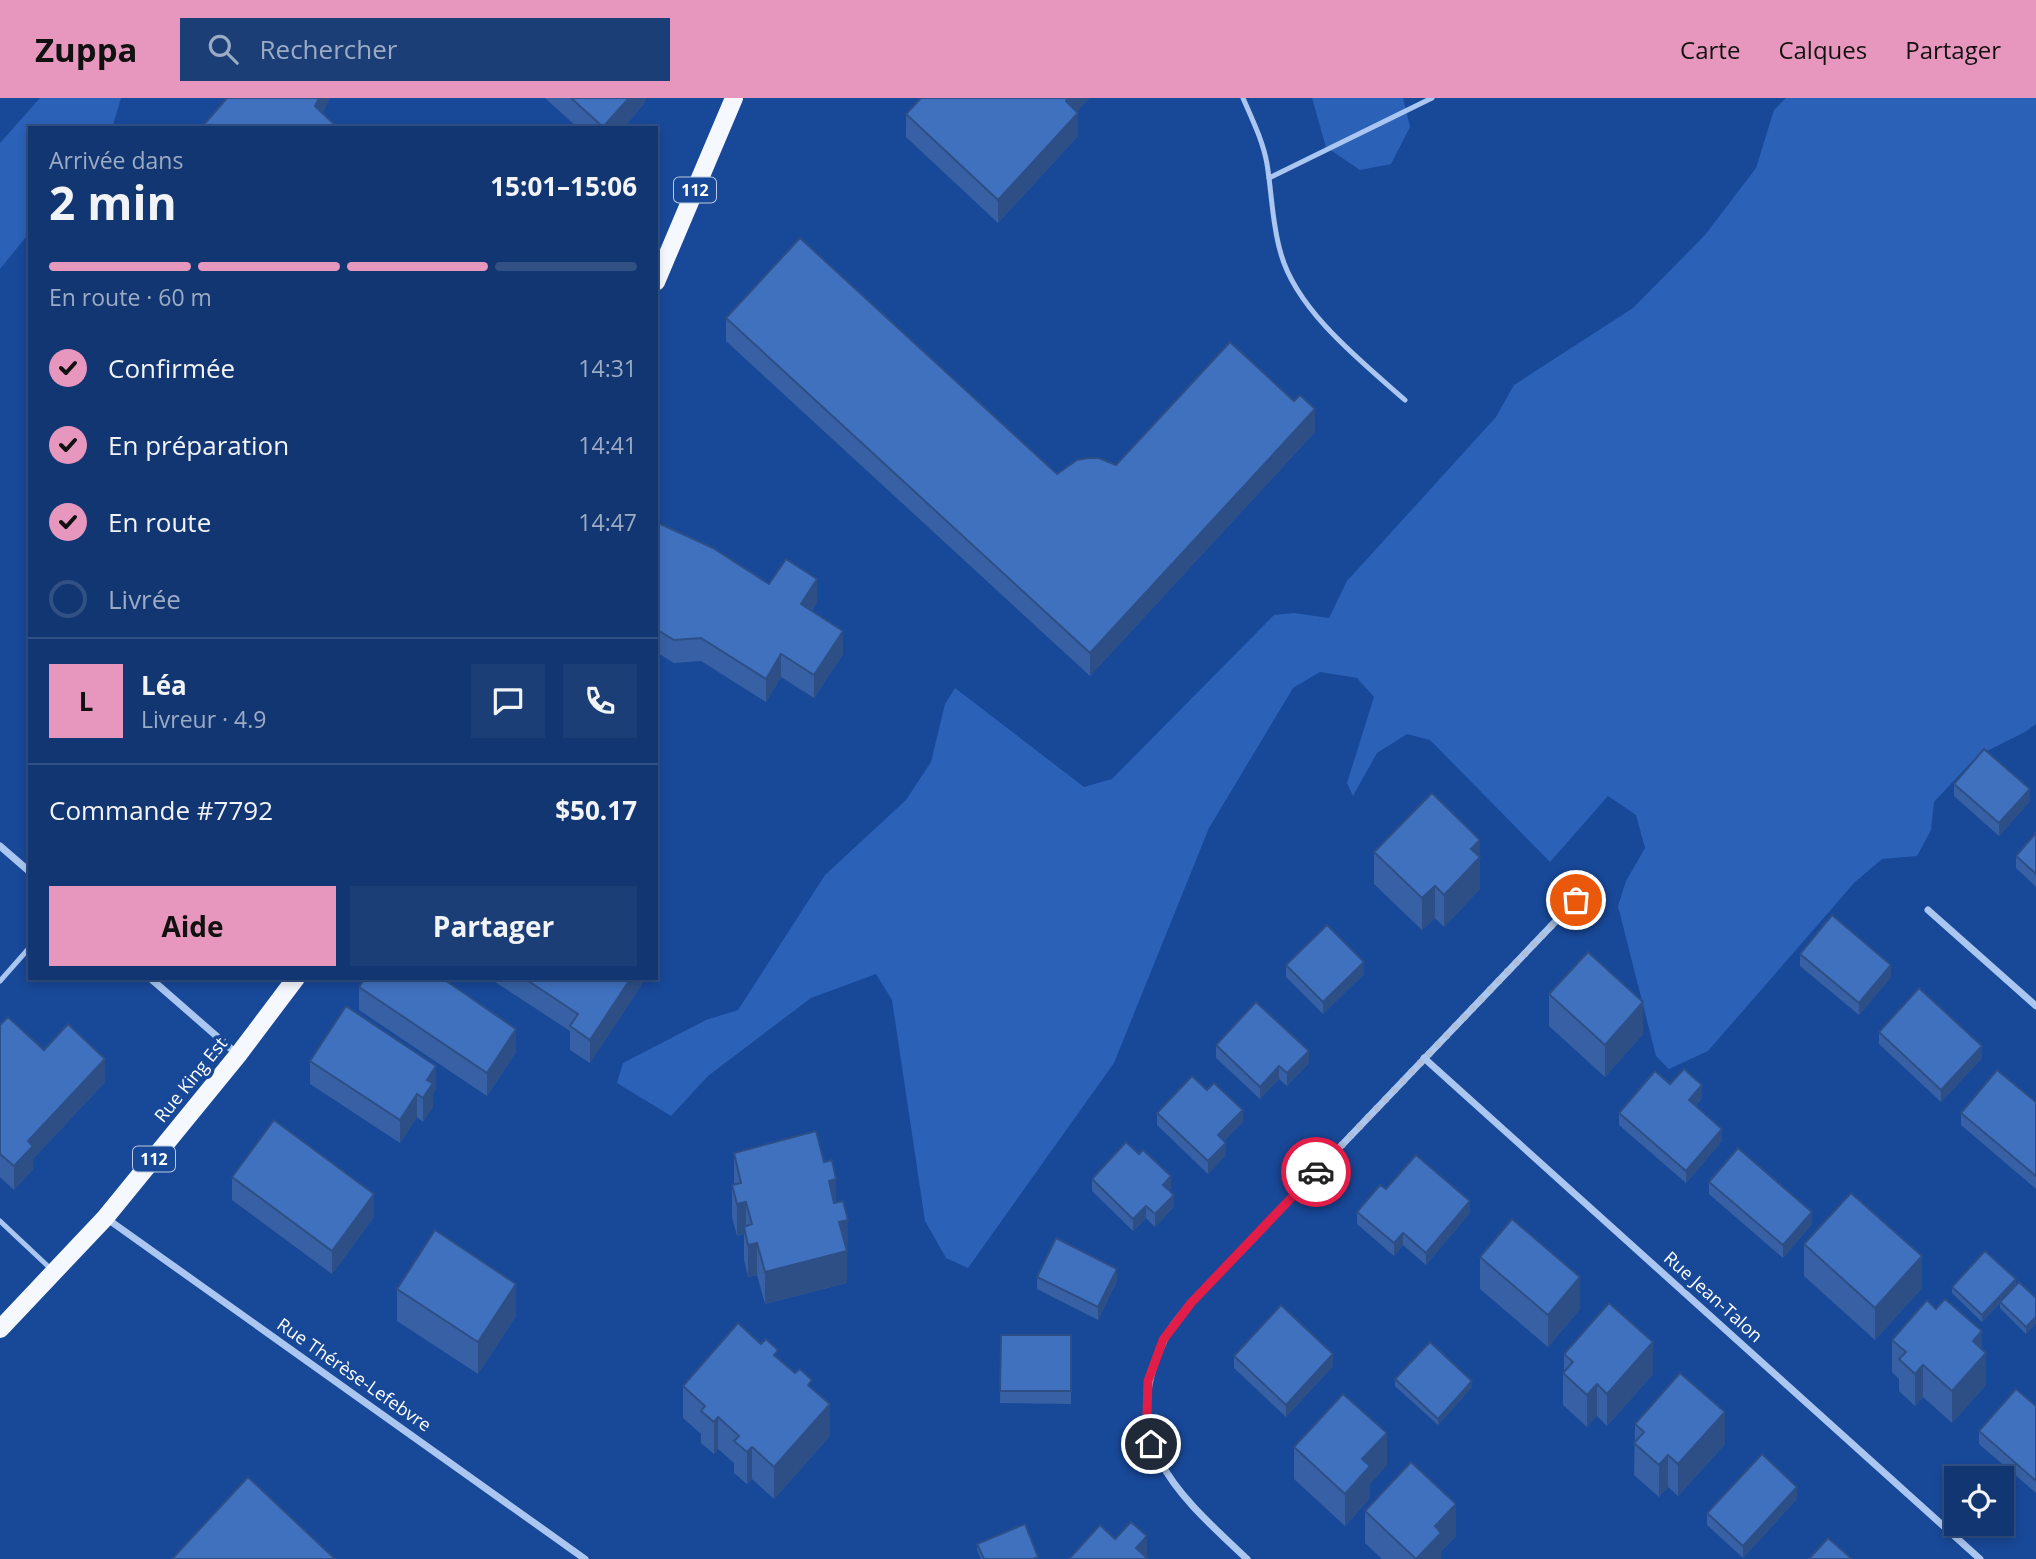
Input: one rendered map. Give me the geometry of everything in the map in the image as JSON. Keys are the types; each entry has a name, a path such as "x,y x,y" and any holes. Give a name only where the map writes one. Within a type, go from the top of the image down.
{"main road":[{"name":"112","path":"658,277 734,98"},
{"name":"Rue King Est","path":"0,1329 105,1218 238,1055 294,980"}],"street":[{"path":"0,846 28,870"},
{"path":"1247,1559 1195,1508 1166,1473 1151,1444 1147,1414 1148,1381 1163,1340 1191,1303 1576,900"},
{"path":"1928,910 2036,1006"},
{"path":"152,980 238,1055"},
{"name":"Rue Jean-Talon","path":"1424,1058 1980,1559"},
{"name":"Rue Thérèse-Lefebvre","path":"105,1218 585,1559"}],"lane":[{"path":"1243,98 1266,160 1279,247 1294,282 1334,336 1405,400"},
{"path":"1269,178 1432,98"},
{"path":"0,981 28,949"},
{"path":"0,1221 54,1272"}],"shaded area":[{"path":"40,98 121,98 113,126 28,126 28,234 0,269 0,143"},
{"path":"1312,98 1403,98 1410,127 1391,164 1360,170 1326,147"},
{"path":"1786,98 2036,98 2036,724 1977,756 1934,802 1931,830 1917,856 1882,859 1855,882 1708,1051 1669,1069 1656,1056 1618,906 1626,881 1645,848 1636,815 1608,796 1550,862 1430,740 1407,734 1377,753 1353,796 1347,783 1374,697 1357,678 1320,672 1293,688 1209,828 1114,1063 968,1268 946,1258 925,1221 892,1000 876,974 811,998 708,1076 671,1116 617,1083 623,1063 706,1020 738,1010 825,875 906,800 931,762 945,704 955,688 1084,787 1112,779 1274,615 1294,613 1329,618 1347,581 1496,417 1514,385 1633,308 1705,235 1756,168 1774,110"}],"building":[{"path":"227,98 319,98 315,106 336,126 203,126"},
{"path":"571,98 629,98 602,126"},
{"path":"921,98 1068,98 1066,101 1078,113 998,200 906,114"},
{"path":"800,238 1057,474 1077,460 1089,458 1099,458 1116,465 1230,342 1294,401 1300,395 1315,409 1090,653 726,318"},
{"path":"658,523 713,548 769,584 786,559 817,579 801,604 843,631 814,675 781,654 766,679 701,638 674,640 658,630"},
{"path":"1984,749 2030,789 1999,823 1954,784"},
{"path":"1432,793 1480,840 1471,849 1480,857 1444,895 1435,886 1422,898 1374,852"},
{"path":"2036,833 2036,874 2016,856"},
{"path":"1832,915 1891,965 1859,1003 1800,954"},
{"path":"1327,925 1364,962 1323,1002 1286,965"},
{"path":"1588,952 1643,1002 1605,1045 1549,994"},
{"path":"364,980 445,980 516,1029 487,1073 359,987"},
{"path":"527,980 630,980 590,1040 570,1026 578,1014"},
{"path":"1919,988 1982,1046 1941,1090 1879,1032"},
{"path":"1256,1002 1309,1051 1287,1073 1279,1066 1260,1087 1216,1045"},
{"path":"346,1006 436,1066 427,1080 433,1083 423,1098 417,1094 400,1120 310,1061"},
{"path":"8,1017 44,1050 68,1024 105,1059 28,1141 33,1146 14,1166 0,1154 0,1025"},
{"path":"1684,1069 1702,1085 1689,1100 1722,1129 1686,1171 1619,1113 1655,1071 1670,1084"},
{"path":"1997,1070 2036,1102 2036,1176 1961,1113"},
{"path":"1192,1076 1207,1090 1214,1083 1243,1110 1218,1135 1226,1143 1208,1161 1157,1113"},
{"path":"274,1120 374,1194 332,1251 232,1177"},
{"path":"816,1131 824,1162 832,1160 836,1179 829,1181 834,1203 843,1201 848,1220 839,1222 847,1251 765,1272 757,1243 748,1245 744,1227 752,1224 746,1202 737,1204 732,1185 741,1183 734,1153"},
{"path":"1126,1142 1139,1154 1143,1150 1171,1176 1163,1185 1174,1195 1155,1214 1146,1206 1133,1219 1092,1179"},
{"path":"1738,1148 1812,1212 1783,1245 1709,1182"},
{"path":"1416,1155 1470,1201 1426,1253 1403,1233 1394,1243 1357,1212 1380,1185 1386,1189"},
{"path":"1851,1193 1922,1256 1875,1308 1804,1244"},
{"path":"1512,1219 1580,1277 1548,1315 1480,1257"},
{"path":"435,1230 516,1284 478,1342 397,1289"},
{"path":"1056,1238 1117,1269 1098,1307 1037,1277"},
{"path":"1985,1251 2016,1279 1982,1315 1952,1287"},
{"path":"2019,1282 2036,1298 2036,1317 2026,1327 2000,1302"},
{"path":"1945,1299 1982,1331 1973,1341 1986,1353 1952,1391 1923,1365 1915,1374 1899,1359 1906,1352 1892,1340 1927,1300 1936,1309"},
{"path":"1609,1303 1653,1342 1607,1394 1597,1384 1587,1395 1563,1373 1573,1362 1564,1354"},
{"path":"1281,1305 1333,1354 1286,1405 1234,1356"},
{"path":"738,1323 761,1344 766,1339 778,1350 774,1355 795,1373 800,1369 812,1380 808,1385 830,1404 774,1467 752,1447 747,1452 734,1441 739,1436 718,1417 714,1422 701,1411 705,1406 683,1386"},
{"path":"1001,1335 1071,1335 1071,1391 1000,1391"},
{"path":"1430,1342 1472,1381 1438,1419 1395,1379"},
{"path":"1680,1373 1725,1412 1678,1464 1668,1455 1659,1465 1634,1443 1644,1432 1635,1424"},
{"path":"2016,1389 2036,1406 2036,1481 1979,1431"},
{"path":"1343,1394 1387,1433 1362,1459 1370,1466 1345,1494 1294,1447"},
{"path":"1762,1454 1797,1487 1743,1546 1707,1513"},
{"path":"1411,1462 1456,1504 1435,1526 1441,1533 1416,1559 1365,1511"},
{"path":"248,1477 335,1559 172,1559"},
{"path":"1131,1522 1147,1536 1136,1548 1148,1559 1069,1559 1100,1525 1115,1539"},
{"path":"1025,1524 1038,1557 984,1559 977,1544"},
{"path":"1828,1538 1852,1559 1809,1559"}],"way so far":[{"path":"1316,1172 1576,900"}],"route":[{"path":"1151,1444 1147,1414 1148,1381 1163,1340 1191,1303 1316,1172"}]}
